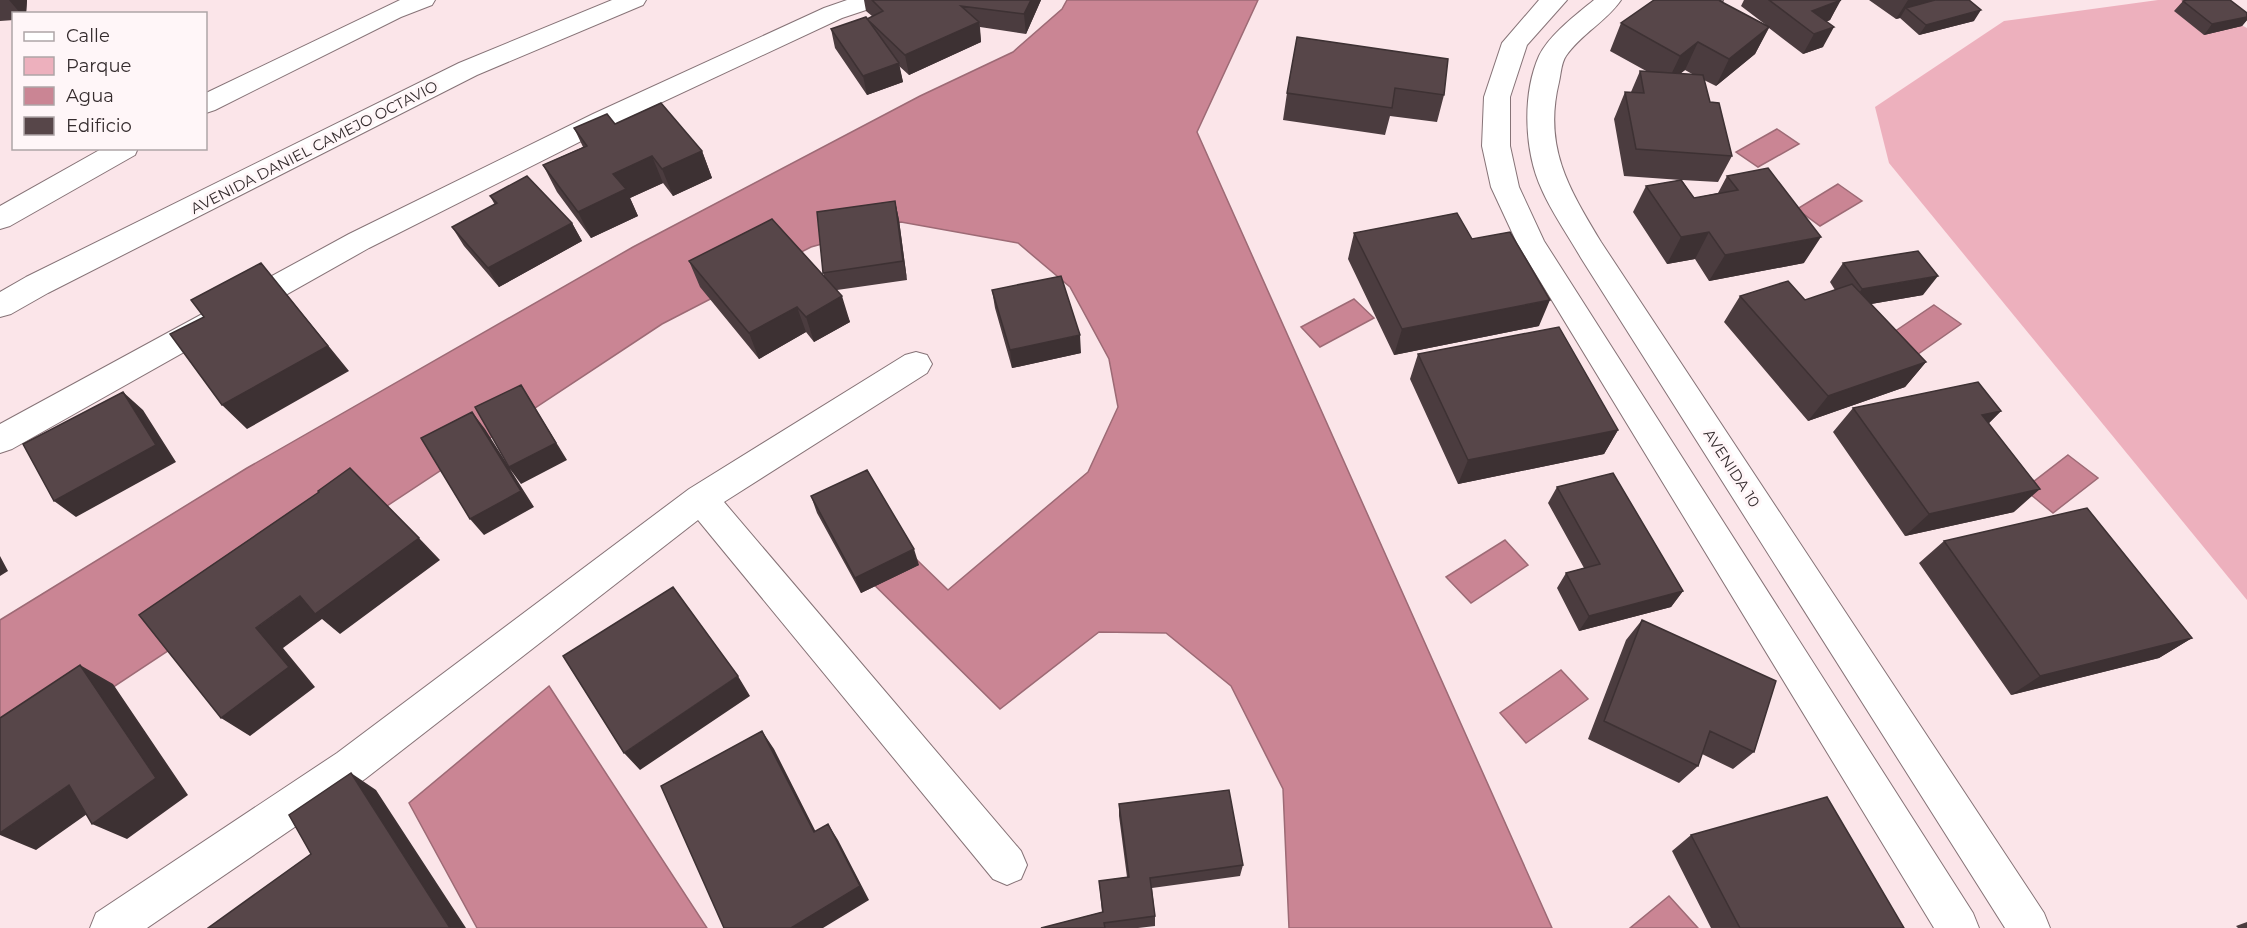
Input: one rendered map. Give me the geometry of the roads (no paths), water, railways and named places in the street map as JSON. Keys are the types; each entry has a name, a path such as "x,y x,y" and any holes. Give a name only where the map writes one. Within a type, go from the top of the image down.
{"street":[{"path":"207,104 392,12 423,0"},
{"name":"AVENIDA DANIEL CAMEJO OCTAVIO","path":"0,306 468,69 634,0"},
{"path":"0,440 359,241 602,120 833,13 872,0"},
{"path":"1555,0 1546,7 1515,43 1497,97 1496,146 1505,188 1531,243 1589,339 1958,928"},
{"name":"AVENIDA 10","path":"1609,0 1575,27 1552,56 1540,105 1542,145 1555,189 1641,328 2029,928"},
{"path":"0,219 121,150"},
{"path":"1589,339 1641,328"},
{"path":"111,928 351,766 701,499 916,364"},
{"path":"701,499 1007,865"}],"water":[{"path":"1067,0 1258,0 1197,132 1552,928 1289,928 1283,789 1231,686 1166,633 1099,632 1000,709 846,557 884,528 948,590 1088,472 1118,407 1109,359 1070,287 1018,243 901,222 811,247 662,324 0,762 0,620 247,468 633,247 920,96 1013,52 1062,9"},
{"path":"1777,129 1799,144 1758,167 1736,152"},
{"path":"1838,184 1862,201 1820,226 1797,209"},
{"path":"1354,299 1374,318 1320,347 1301,327"},
{"path":"1934,305 1961,324 1918,354 1891,334"},
{"path":"2068,455 2098,478 2053,513 2024,489"},
{"path":"1505,540 1528,565 1471,603 1446,577"},
{"path":"1561,670 1588,699 1526,743 1500,713"},
{"path":"549,686 707,928 477,928 409,803"},
{"path":"1669,896 1698,928 1630,928"}]}
